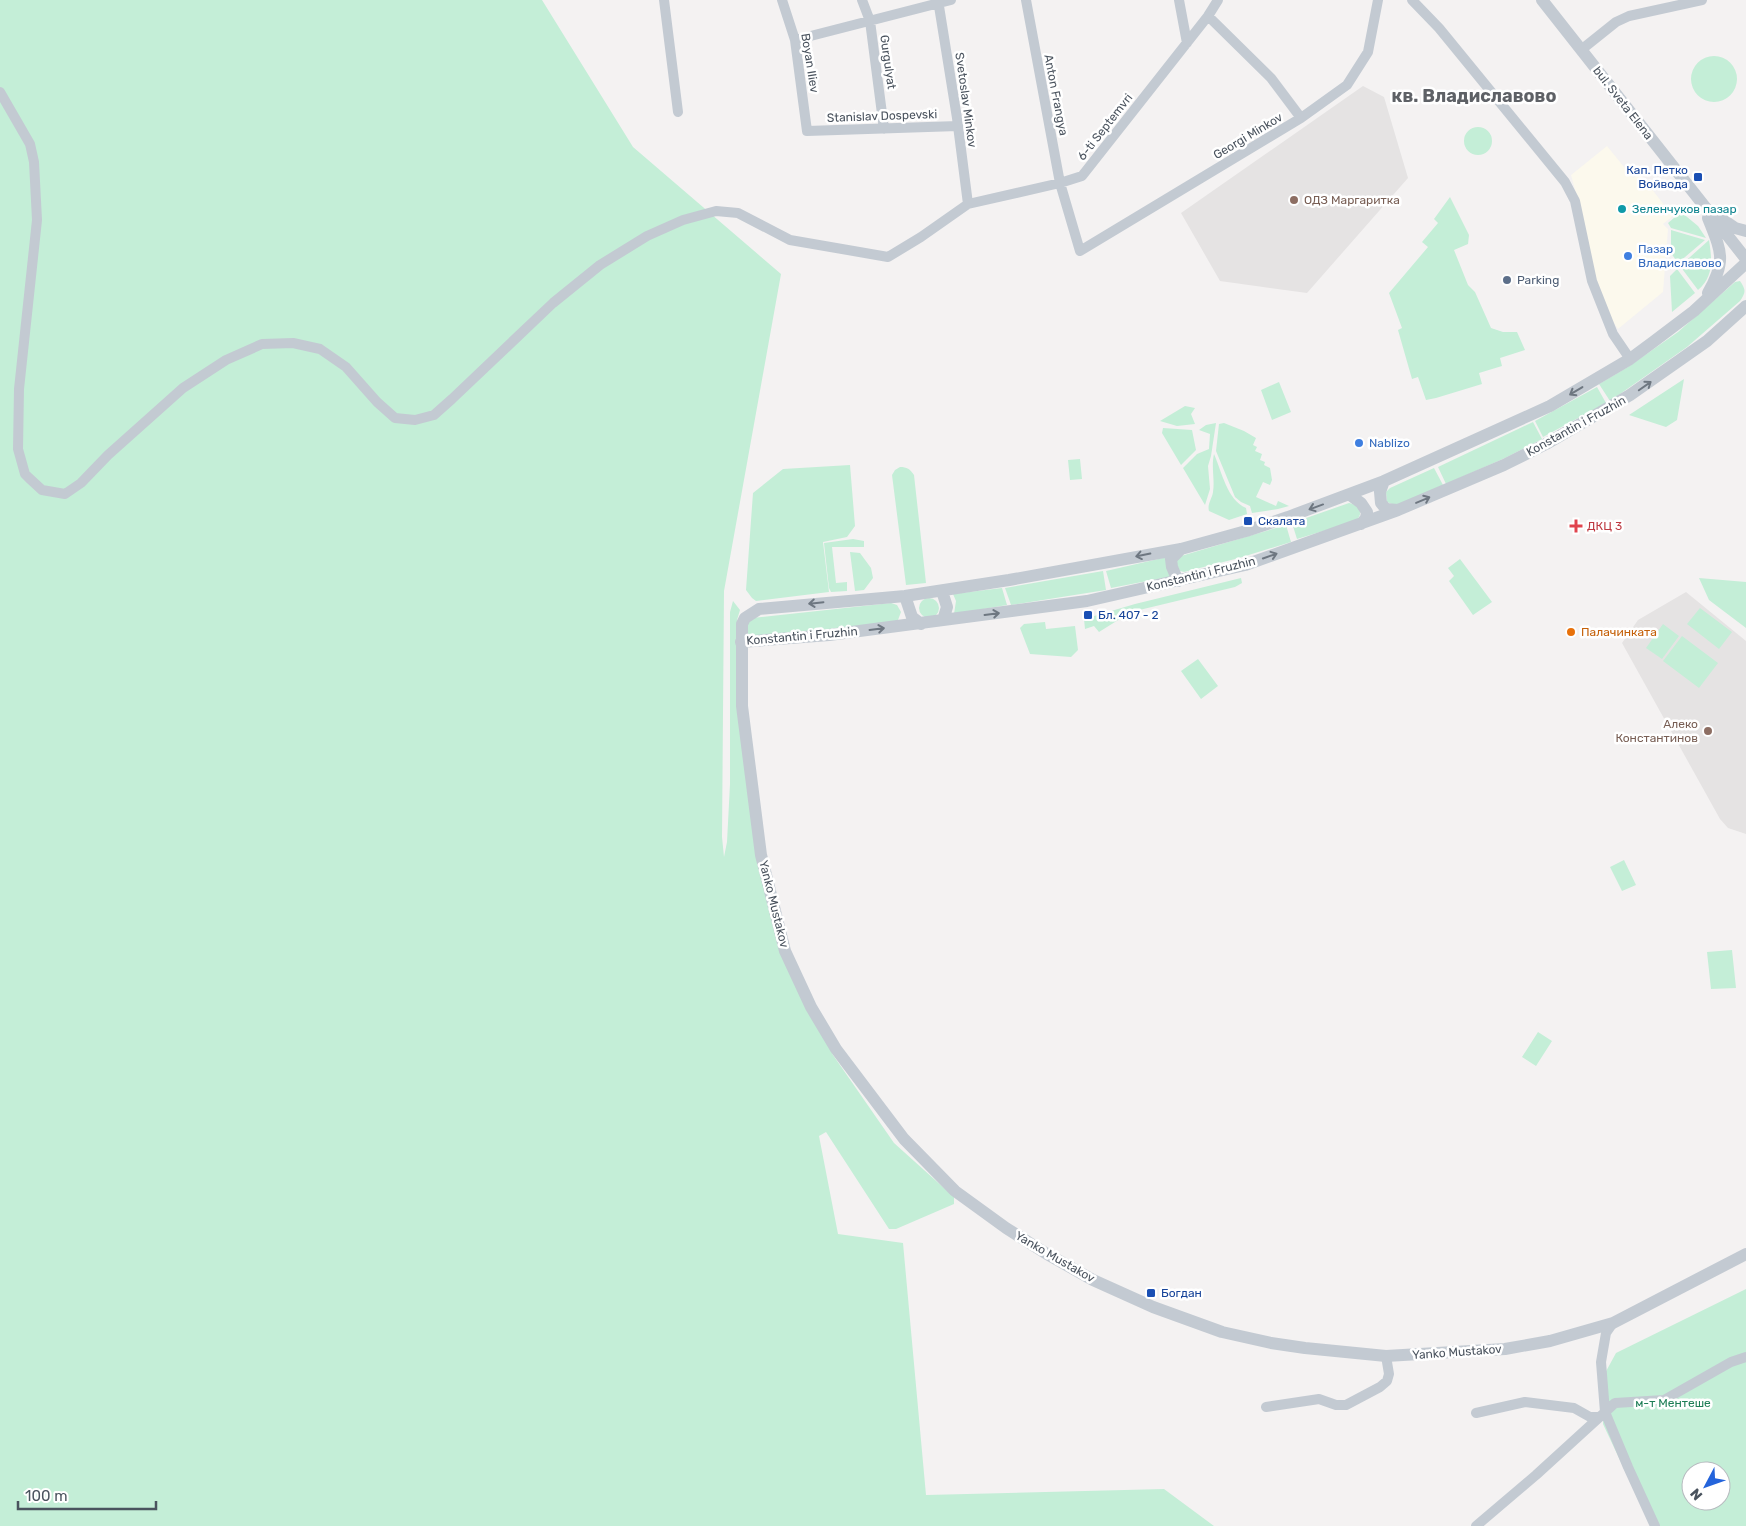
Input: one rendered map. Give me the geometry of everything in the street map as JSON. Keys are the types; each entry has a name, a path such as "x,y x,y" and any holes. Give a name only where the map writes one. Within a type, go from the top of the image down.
{"street":[{"path":"664,0 678,112"},
{"name":"Boyan Iliev","path":"782,0 795,40 806,131"},
{"name":"Gurgulyat","path":"862,0 870,21 884,129"},
{"path":"795,40 951,0"},
{"name":"Anton Frangya","path":"1026,0 1060,183 1080,251"},
{"path":"1179,0 1187,43"},
{"name":"6-ti Septemvri","path":"968,204 1060,183 1082,176 1208,16 1218,0"},
{"name":"Georgi Minkov","path":"1080,251 1301,118 1346,85 1368,52 1378,0"},
{"path":"1412,0 1439,28 1565,182 1575,201 1592,282 1613,334 1630,359"},
{"name":"bul. Sveta Elena","path":"1542,0 1746,261"},
{"path":"1581,50 1616,22 1629,16 1666,4 1702,0"},
{"name":"Svetoslav Minkov","path":"939,2 968,204"},
{"path":"1208,16 1271,78 1301,118"},
{"path":"0,92 30,144 34,162 36,220 19,388 18,449 25,474 42,490 65,494 81,483 108,455 183,388 226,360 262,344 293,343 320,349 346,367 395,418 415,420 434,415 553,303 600,265 647,236 683,220 716,211 738,213 790,240 888,257 922,237 968,204"},
{"name":"Stanislav Dospevski","path":"806,131 958,126"},
{"path":"1703,206 1735,228 1746,232"},
{"path":"1702,303 1713,284 1719,268 1720,251 1703,206"},
{"name":"Konstantin i Fruzhin","path":"1746,261 1702,303 1630,359 1550,406 1350,495 1246,531 1181,548 942,591 760,609 745,618 742,624 741,642 829,635 1086,601 1245,564 1398,510 1504,465 1546,444 1630,396 1707,341 1746,306"},
{"path":"1384,481 1380,492 1381,503 1386,508 1398,510"},
{"path":"1350,495 1361,503 1367,512 1366,518 1361,524"},
{"path":"1178,581 1171,559 1181,548"},
{"path":"942,591 947,607 943,620"},
{"path":"909,612 914,598 920,594"},
{"path":"905,596 909,612 914,620 920,624"},
{"name":"Yanko Mustakov","path":"741,642 742,706 761,855 785,950 811,1008 836,1049 904,1140 955,1191 1006,1228 1068,1268 1153,1307 1222,1332 1271,1343 1305,1348 1386,1356 1505,1349 1550,1341 1613,1323 1746,1254"},
{"path":"1613,1323 1606,1333 1601,1362 1602,1415 1655,1526"},
{"path":"1266,1407 1319,1399 1336,1405 1346,1405 1380,1387 1387,1381 1389,1374 1386,1356"},
{"path":"1476,1526 1615,1403 1664,1400 1731,1362 1746,1357"},
{"path":"1476,1413 1525,1402 1574,1408 1590,1417 1602,1415"}],"shaded area":[{"name":"ОДЗ Маргаритка","path":"1363,86 1384,97 1408,178 1307,293 1220,281 1181,213"},
{"name":"Пазар Владиславово","path":"1607,146 1633,178 1639,173 1673,216 1663,224 1668,229 1663,292 1618,329 1606,311 1594,283 1584,222 1571,175"},
{"name":"Алеко Константинов","path":"1686,592 1746,641 1746,834 1728,828 1720,819 1622,643 1638,620"}],"green space":[{"path":"0,0 542,0 633,147 781,274 724,591 722,837 724,857 727,842 730,784 730,612 733,601 740,610 737,620 749,786 784,952 833,1055 894,1143 954,1197 954,1204 896,1229 889,1229 826,1132 819,1136 838,1234 903,1243 926,1495 1164,1489 1214,1526 0,1526"},
{"path":"1709,56 1719,56 1733,66 1737,79 1733,92 1727,98 1719,102 1709,102 1695,92 1691,84 1691,74 1701,60"},
{"path":"1478,127 1488,131 1492,141 1488,151 1478,155 1468,151 1464,141 1468,131"},
{"path":"1450,197 1469,235 1468,244 1454,250 1468,285 1475,292 1491,328 1503,332 1517,332 1525,350 1500,358 1502,366 1479,373 1482,384 1426,400 1418,377 1412,379 1398,330 1402,328 1389,293 1428,247 1422,242 1438,223 1434,219"},
{"path":"1681,212 1698,226 1706,238 1671,228 1668,223"},
{"path":"1671,230 1705,240 1678,263 1671,253"},
{"path":"1709,240 1711,267 1707,279 1698,290 1680,266"},
{"path":"1677,269 1695,293 1672,312 1670,276"},
{"path":"1740,281 1744,291 1740,301 1687,347 1610,401 1599,384 1628,367 1678,332 1735,282"},
{"path":"1684,379 1677,420 1666,427 1629,415"},
{"path":"1279,382 1291,412 1272,420 1261,390"},
{"path":"1597,387 1606,403 1543,437 1535,421"},
{"path":"1185,406 1195,408 1191,414 1195,424 1177,426 1160,421"},
{"path":"1533,422 1542,439 1446,484 1438,467"},
{"path":"1216,423 1208,466 1210,489 1205,505 1183,468 1197,454 1209,449 1210,434 1199,430 1206,425"},
{"path":"1224,423 1256,438 1253,445 1257,447 1255,451 1262,454 1260,460 1265,462 1264,465 1270,468 1272,480 1270,485 1263,482 1256,497 1276,506 1278,501 1289,506 1252,513 1250,506 1235,497 1216,451 1219,424"},
{"path":"1163,428 1192,430 1196,450 1181,465 1162,433"},
{"path":"1214,454 1230,492 1239,504 1246,508 1247,514 1229,520 1209,511 1213,487"},
{"path":"1080,459 1082,479 1070,480 1068,460"},
{"path":"850,465 855,526 847,537 823,542 829,592 756,601 746,590 753,493 783,469"},
{"path":"900,467 905,467 914,475 926,583 906,585 892,475"},
{"path":"1434,468 1443,485 1397,506 1387,502 1386,492 1390,488"},
{"path":"1349,503 1360,510 1360,515 1356,521 1297,539 1292,523"},
{"path":"1286,525 1291,542 1184,572 1180,571 1175,561 1181,556"},
{"path":"853,539 864,541 864,547 832,547 836,583 847,582 847,591 831,592 824,543"},
{"path":"850,552 860,553 871,568 873,578 864,590 855,591"},
{"path":"1167,557 1173,576 1111,588 1106,571"},
{"path":"1460,559 1492,602 1473,615 1449,581 1454,576 1448,568"},
{"path":"1103,571 1106,590 1011,605 1005,588"},
{"path":"1241,578 1242,583 1235,587 1131,612 1099,632 1094,626 1085,629 1084,619 1135,604"},
{"path":"1699,578 1746,582 1746,628 1709,600"},
{"path":"1002,588 1007,605 954,614 956,601 953,594"},
{"path":"929,598 936,601 939,608 936,615 929,618 922,615 919,608 922,601"},
{"path":"891,603 897,605 901,612 898,620 893,623 752,637 748,634 748,621 752,618"},
{"path":"1700,608 1732,632 1719,649 1687,624"},
{"path":"1045,622 1046,629 1075,626 1078,650 1071,657 1030,654 1020,628 1024,624"},
{"path":"1663,624 1679,636 1662,659 1646,648"},
{"path":"1682,636 1718,663 1699,688 1663,661"},
{"path":"1198,659 1218,686 1201,699 1181,671"},
{"path":"1624,860 1636,885 1622,891 1610,867"},
{"path":"1732,950 1736,988 1711,989 1707,952"},
{"path":"1538,1032 1552,1041 1536,1066 1522,1057"},
{"name":"м-т Ментeше","path":"1746,1289 1746,1526 1651,1526 1603,1424 1604,1375 1616,1353"}],"place":[{"name":"Кап. Петко Войвода","path":"1698,177"},
{"name":"ОДЗ Маргаритка","path":"1294,200"},
{"name":"Зеленчуков пазар","path":"1622,209"},
{"name":"Пазар Владиславово","path":"1628,256"},
{"name":"Parking","path":"1507,280"},
{"name":"Nablizo","path":"1359,443"},
{"name":"Скалата","path":"1248,521"},
{"name":"ДКЦ 3","path":"1576,526"},
{"name":"Бл. 407 - 2","path":"1088,615"},
{"name":"Палачинката","path":"1571,632"},
{"name":"Алеко Константинов","path":"1708,731"},
{"name":"Богдан","path":"1151,1293"}],"district":[{"name":"кв. Владиславово","path":"1474,96"}]}
